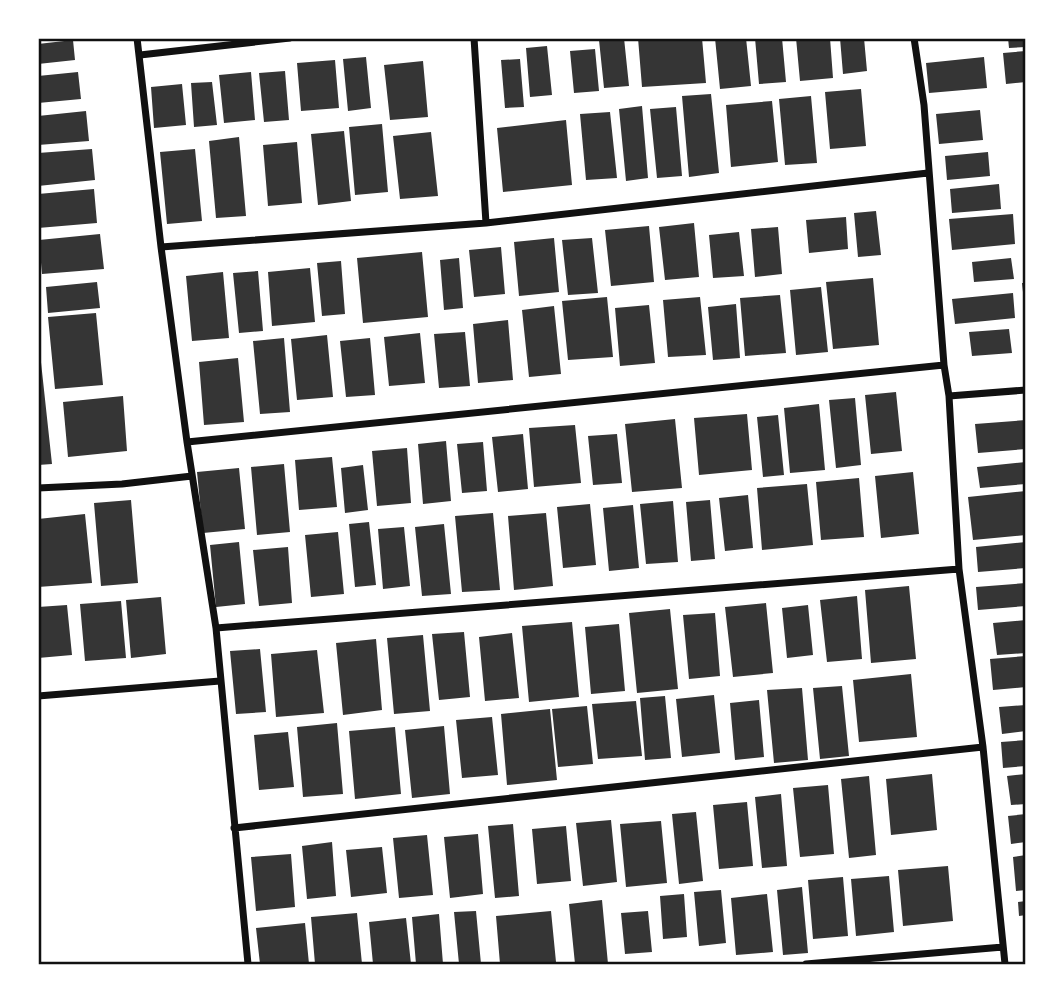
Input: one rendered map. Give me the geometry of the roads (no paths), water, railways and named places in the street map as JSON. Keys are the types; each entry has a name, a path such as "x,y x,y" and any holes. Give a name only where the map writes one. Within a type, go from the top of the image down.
{"street":[{"path":"137,38 187,442 216,628 248,964"},
{"path":"139,55 290,38"},
{"path":"474,38 486,223"},
{"path":"914,38 923,105 948,396 959,569 982,747 1005,964"},
{"path":"161,247 486,223 928,173"},
{"path":"187,442 944,365"},
{"path":"948,396 1026,390"},
{"path":"38,488 122,484 192,476"},
{"path":"216,628 959,569"},
{"path":"38,696 220,681"},
{"path":"234,828 982,747"},
{"path":"806,964 1003,947"}]}
